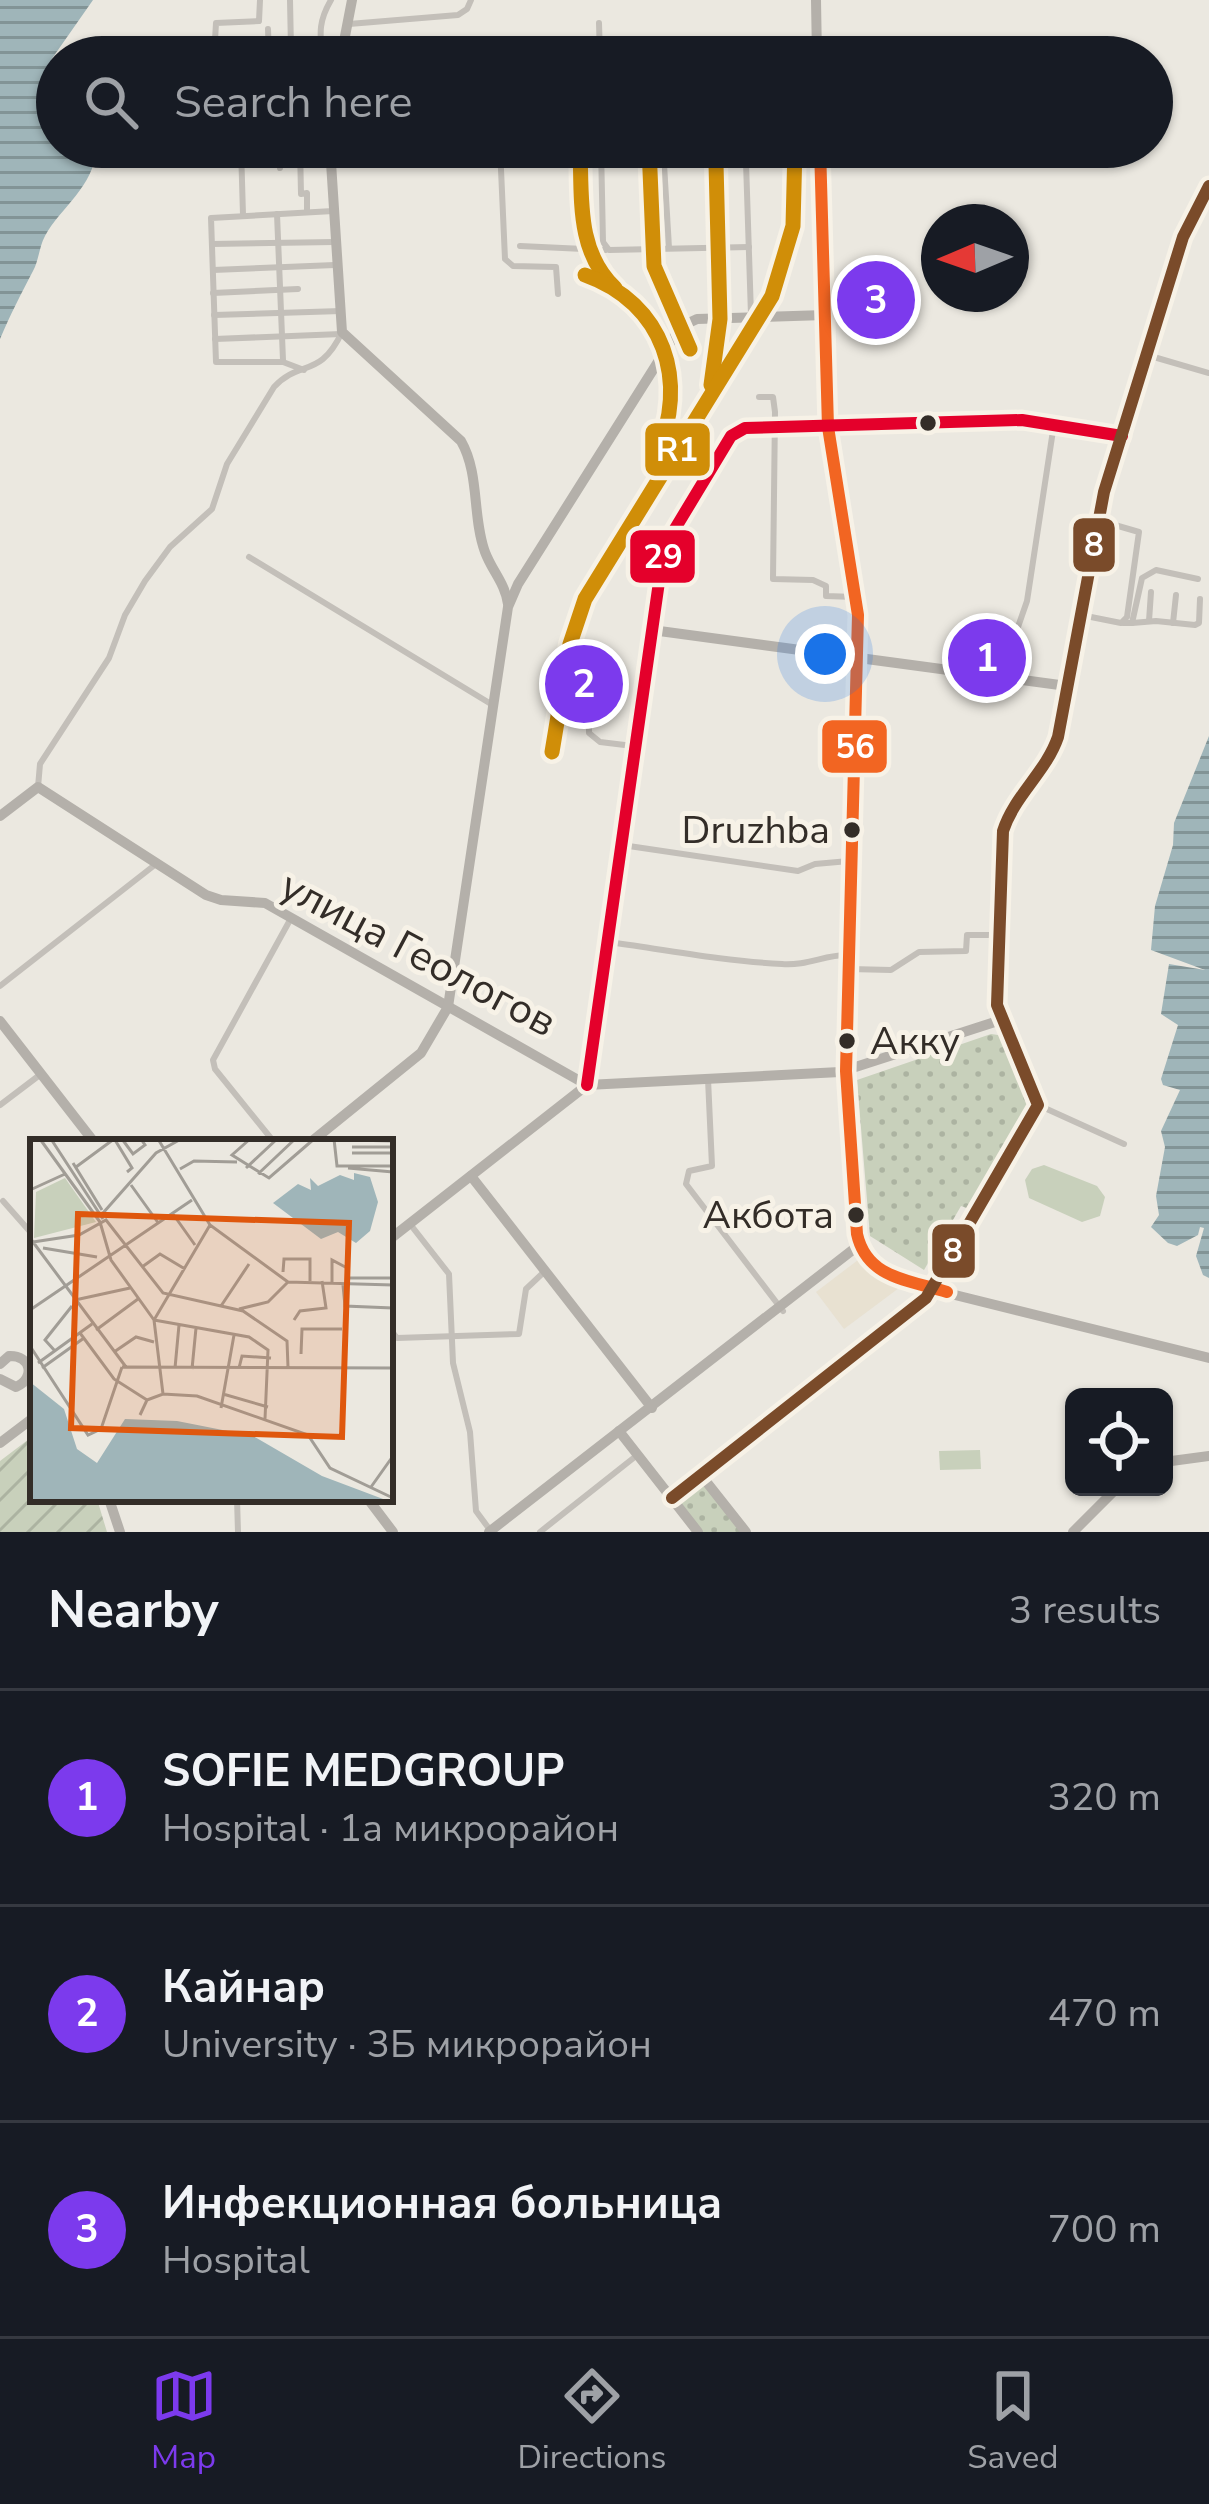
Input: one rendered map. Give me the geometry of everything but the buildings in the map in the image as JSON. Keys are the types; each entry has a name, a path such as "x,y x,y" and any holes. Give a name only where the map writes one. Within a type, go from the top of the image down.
{"street":[{"path":"215,36 215,25 260,21 260,0"},
{"path":"290,0 291,36"},
{"path":"318,36 321,17 331,0"},
{"path":"346,36 352,0"},
{"path":"349,24 458,15 470,0"},
{"path":"815,0 816,36"},
{"path":"599,23 599,36"},
{"path":"268,29 268,36"},
{"path":"242,168 243,216"},
{"path":"300,168 307,212"},
{"path":"0,816 38,787 40,764 109,658 125,615 154,566 212,509 226,464 274,387 282,378 326,360 342,333 331,168"},
{"path":"501,168 505,260 513,266 556,267 558,294"},
{"path":"602,168 603,242 609,250"},
{"path":"664,168 670,248"},
{"path":"746,168 752,317"},
{"path":"821,168 828,427 855,597 858,658 846,1071 859,1249 887,1275 1209,1358"},
{"path":"1124,1144 1038,1106 1000,1020 1003,831 1013,807 1054,750 1099,521 1121,436 1184,237 1209,186"},
{"path":"304,370 283,362 216,362 211,218 333,211"},
{"path":"277,214 283,362"},
{"path":"212,244 335,242"},
{"path":"520,246 609,250 749,247"},
{"path":"212,270 338,265"},
{"path":"213,293 298,289"},
{"path":"214,315 341,311"},
{"path":"315,1139 421,1053 448,1007 508,607 524,574 677,331 697,319 825,315"},
{"path":"214,339 342,333 461,441 484,550 508,607"},
{"path":"1147,355 1209,373"},
{"path":"759,397 773,397 773,579 813,580 826,586 826,596 855,597"},
{"path":"393,1237 587,1085 668,538 731,436 745,428 988,420 1054,424 1121,436"},
{"path":"992,677 997,649 1018,627 1027,601 1054,424"},
{"path":"1099,521 1139,532 1128,623"},
{"path":"249,556 494,706"},
{"path":"1128,623 1142,578 1156,571 1198,579"},
{"path":"496,572 511,577 524,574"},
{"path":"1149,621 1151,592"},
{"path":"1173,623 1176,595"},
{"path":"1081,615 1128,623 1199,623 1200,599"},
{"path":"652,630 1067,686"},
{"path":"570,722 573,704 590,706 590,733 600,742 637,746"},
{"name":"улица Геологов","path":"38,787 214,898 265,903 587,1085 846,1071 1000,1020"},
{"path":"622,844 798,871 815,864 853,861"},
{"path":"0,986 156,864"},
{"path":"272,1139 215,1070 213,1060 292,917"},
{"path":"850,969 891,970 919,952 966,951 967,935 999,935"},
{"path":"609,942 783,964 851,954"},
{"path":"0,1021 92,1139"},
{"path":"0,1105 41,1074"},
{"path":"708,1079 712,1166 687,1172 686,1184 781,1309"},
{"path":"672,1498 933,1289 1038,1106"},
{"path":"471,1176 653,1408"},
{"path":"3,1201 30,1232"},
{"path":"410,1224 449,1274 453,1363 470,1432 476,1511 492,1532 859,1249"},
{"path":"393,1332 397,1338 519,1334 526,1288 545,1271"},
{"path":"4,1358 23,1359 30,1368"},
{"path":"4,1385 26,1382 30,1372"},
{"path":"0,1443 30,1420"},
{"path":"621,1433 698,1532"},
{"path":"540,1532 638,1454"},
{"path":"1173,1461 1209,1456"},
{"path":"701,1475 746,1532"},
{"path":"1073,1532 1109,1496"},
{"path":"110,1502 120,1532"},
{"path":"237,1502 238,1532"},
{"path":"370,1502 394,1532"}],"green space":[{"name":"Акбота","path":"991,1034 1005,1036 1033,1105 972,1210 961,1206 924,1270 870,1236 857,1080"},
{"path":"1044,1165 1097,1186 1105,1197 1100,1216 1082,1222 1029,1198 1025,1180 1032,1169"},
{"path":"30,1438 30,1502 98,1502 107,1532 0,1532 0,1461"},
{"path":"980,1450 981,1469 940,1470 939,1451"},
{"path":"702,1482 742,1532 701,1532 677,1502"}],"shaded area":[{"path":"858,1260 875,1278 903,1285 844,1329 816,1292"}],"water":[{"path":"0,0 93,0 68,36 36,36 36,168 92,168 45,236 0,339"},
{"path":"1209,736 1209,1278 1203,1275 1196,1256 1204,1228 1177,1246 1151,1227 1159,1215 1156,1196 1165,1147 1161,1131 1180,1090 1163,1085 1161,1079 1178,1025 1161,1014 1169,964 1205,970 1151,950 1155,906 1173,845 1174,823"}],"transit line":[{"name":"R1","path":"581,168 587,241 615,288"},
{"name":"R1","path":"650,168 654,266 690,349"},
{"name":"R1","path":"711,385 720,319 716,168"},
{"name":"R1","path":"552,752 570,644 585,599 772,296 793,226 794,168"},
{"name":"56","path":"821,168 828,427 858,615 846,1071 857,1234 862,1249 880,1269 947,1292"},
{"name":"8","path":"672,1498 926,1298 1038,1105 997,1005 1003,831 1058,737 1104,492 1183,237 1209,186"},
{"name":"R1","path":"585,275 634,305 663,348 670,400 656,455"},
{"name":"29","path":"587,1085 664,547 731,436 745,428 1022,420 1122,436"}],"place":[{"name":"Инфекционная больница","path":"876,300"},
{"name":"SOFIE MEDGROUP","path":"987,658"},
{"name":"Кайнар","path":"584,684"},
{"name":"Druzhba","path":"852,830"},
{"name":"Акку","path":"847,1041"},
{"name":"Акбота","path":"856,1215"}]}
